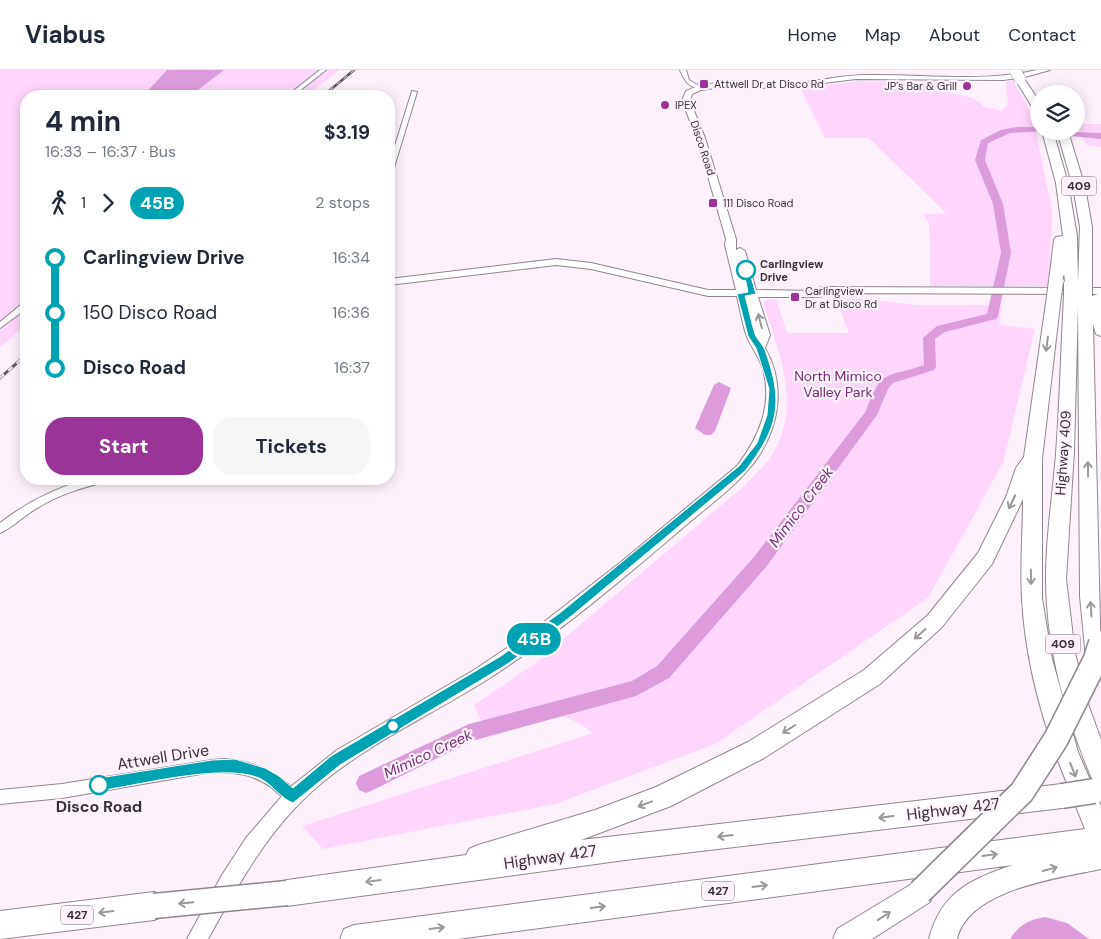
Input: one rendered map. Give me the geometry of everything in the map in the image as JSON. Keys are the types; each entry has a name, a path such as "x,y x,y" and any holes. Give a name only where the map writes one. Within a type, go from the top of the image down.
{"highway":[{"path":"1016,73 1030,96"},
{"name":"Highway 409","path":"1050,140 1062,183 1072,252 1087,290 1090,596 1096,657 1101,676"},
{"name":"409","path":"1066,140 1079,187 1086,227 1087,290"},
{"path":"943,939 950,919 974,894 1095,847 1066,752 1042,658 1032,598 1033,459 1061,234 1066,219"},
{"path":"1087,290 1101,331"},
{"name":"Highway 409","path":"1087,290 1065,451 1059,512 1057,596 1069,671 1099,785"},
{"path":"421,875 595,823 662,797 756,750 872,677 935,621 985,558 1014,497 1025,468 1033,459"},
{"path":"847,939 920,892 1022,792 1056,739 1096,659 1101,643"},
{"name":"Highway 427","path":"0,925 154,906 287,893 625,847 1062,796 1099,785"},
{"name":"427","path":"354,939 1095,847"}],"main road":[{"path":"699,88 714,86 790,86 865,77 1012,76 1046,70"},
{"name":"Disco Road","path":"197,939 249,850 293,797 336,761 464,685 537,636 742,469 761,444 772,415 773,389 760,348 752,336 746,291 730,245 731,239 702,142 686,102 689,93 699,88"},
{"path":"395,281 556,262 591,266 708,293 746,291 819,294 828,291 1087,290"}],"street":[{"path":"298,90 323,70"},
{"path":"682,70 687,82 699,88"},
{"path":"395,154 414,92"},
{"path":"0,326 20,310"},
{"path":"0,529 22,510 74,485"},
{"name":"Attwell Drive","path":"0,797 62,790 212,766 235,765 261,772 275,780 293,797"}],"green space":[{"path":"0,70 339,70 314,90 20,90 20,330 0,347"},
{"path":"1013,80 1030,111 1030,140 1038,140 1052,210 1049,286 930,286 929,223 923,214 947,214 869,138 825,138 800,88 860,81 930,83 934,89 973,98 985,107 1002,111 1008,105 1006,82"},
{"path":"1085,124 1101,124 1101,147 1086,145 1084,140"},
{"name":"North Mimico Valley Park","path":"858,298 916,305 1002,305 999,325 1035,329 1003,463 928,598 715,744 555,804 323,849 302,826 593,733 579,723 565,717 540,712 513,716 483,725 474,705 534,664 745,485 765,464 775,450 783,432 787,395 780,357 763,302 768,299 776,299 787,333 849,333 836,299","holes":["829,465 832,472 664,673"]}],"shaded area":[{"path":"167,70 224,70 198,90 149,90"},
{"path":"719,382 731,388 715,431 711,435 705,435 695,428 714,385"},
{"path":"1045,917 1067,923 1089,939 1010,939 1024,924"}],"waterway":[{"name":"Mimico Creek","path":"366,783 469,733 636,688 663,672 760,562 872,412 881,389 885,384 893,377 930,367 929,338 941,329 992,316 1006,253 998,204 980,160 984,142 1010,131 1030,130"},
{"name":"Mimico Creek","path":"1085,134 1101,136"}],"railway":[{"path":"330,90 354,70"},
{"path":"0,378 20,360"}],"bus line":[{"name":"45B","path":"99,785 212,766 235,765 261,772 275,780 293,797 336,761 505,660 565,615 742,469 761,444 772,415 773,389 760,348 752,336 741,294 753,294 746,270"}],"place":[{"name":"Attwell Dr at Disco Rd","path":"704,84"},
{"name":"JP's Bar & Grill","path":"967,86"},
{"name":"IPEX","path":"665,105"},
{"name":"111 Disco Road","path":"713,203"},
{"name":"Carlingview Drive","path":"746,270"},
{"name":"Carlingview Dr at Disco Rd","path":"795,297"},
{"name":"Disco Road","path":"99,785"}]}
